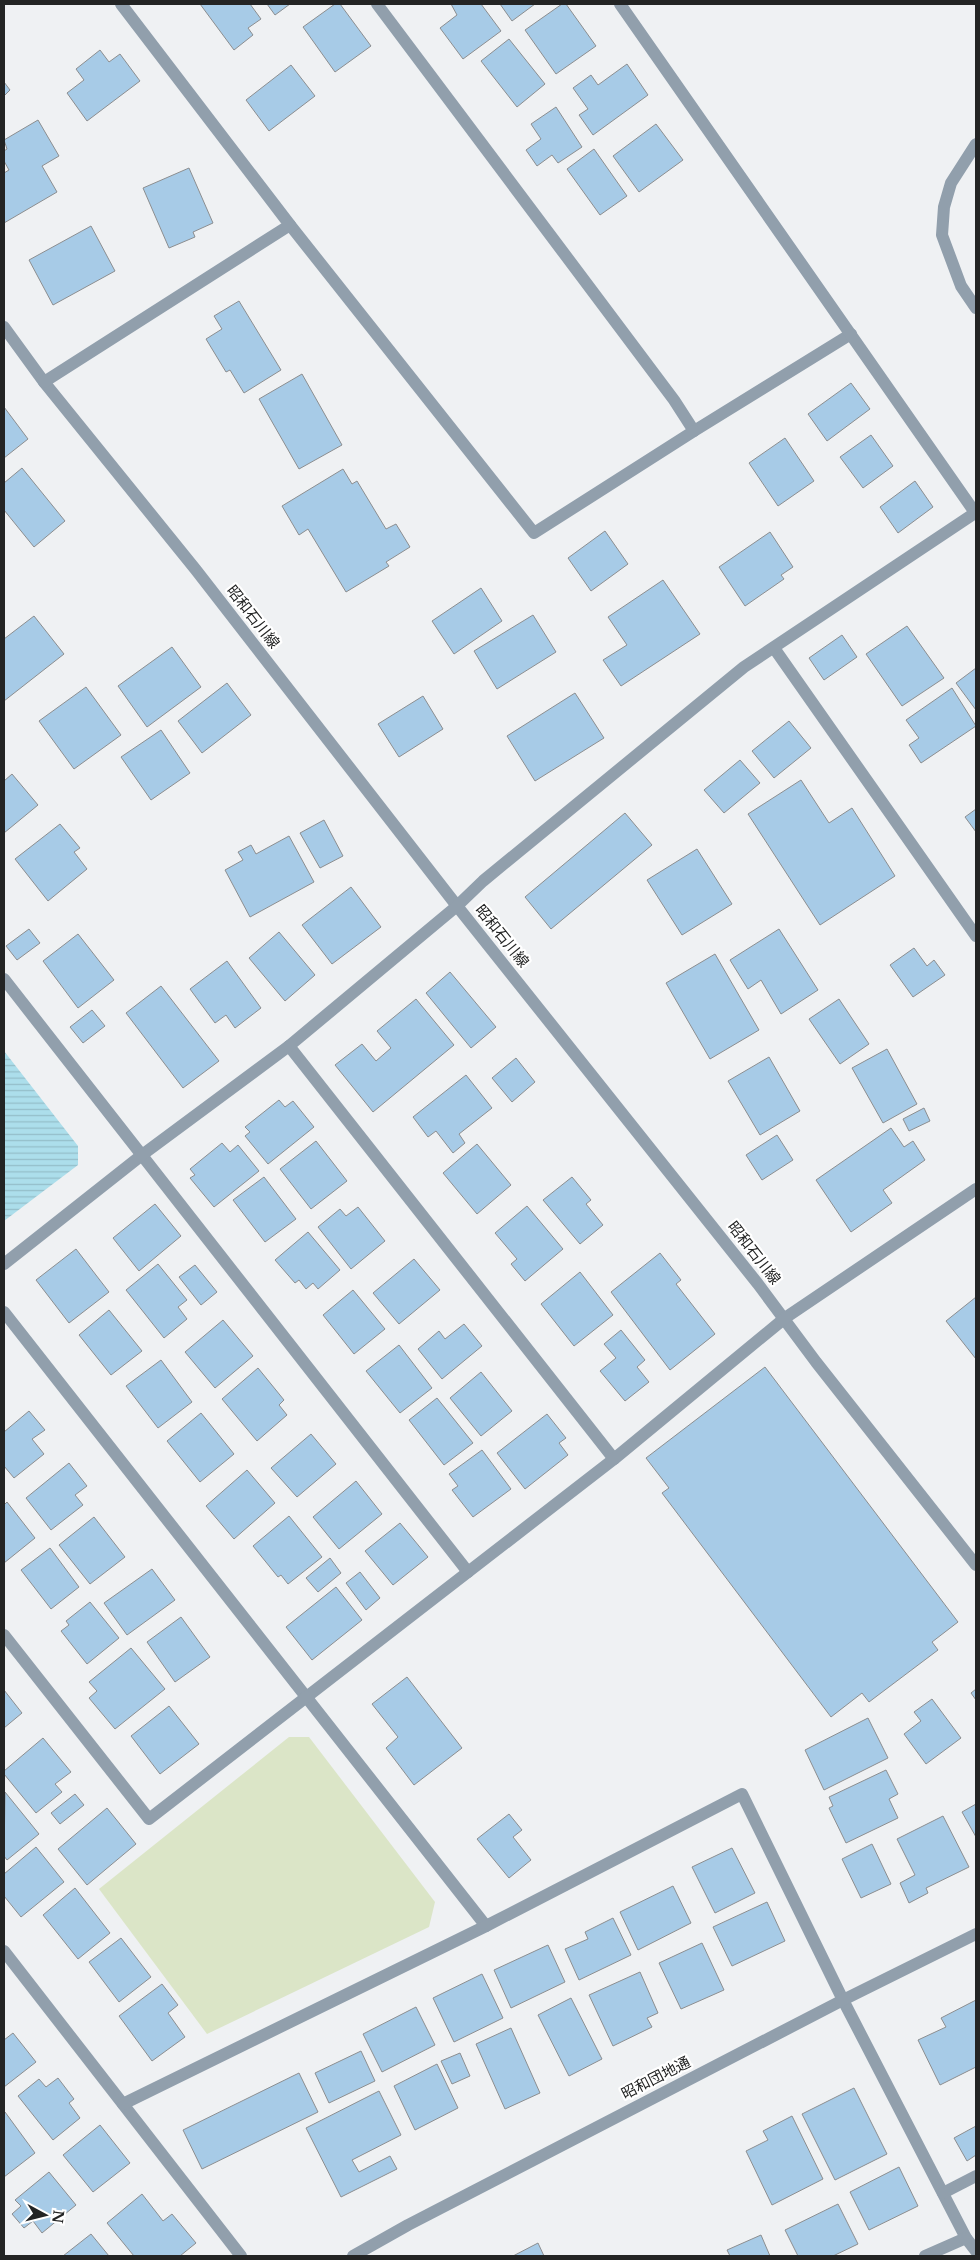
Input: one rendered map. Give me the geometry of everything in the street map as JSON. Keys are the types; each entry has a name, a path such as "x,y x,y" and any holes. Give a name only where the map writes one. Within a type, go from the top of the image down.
{"street":[{"path":"122,4 290,225 534,533 694,430 851,334"},
{"path":"377,4 668,392 694,430"},
{"path":"4,1264 142,1155 288,1046 457,906 490,874 744,667 976,514 620,4"},
{"path":"976,144 951,184 944,207 942,235 960,286 976,308"},
{"path":"44,382 290,225"},
{"name":"昭和石川線","path":"4,327 44,382 196,570 457,906 785,1318 816,1362 976,1565"},
{"path":"774,648 976,936"},
{"path":"4,979 468,1572"},
{"path":"288,1046 614,1459"},
{"path":"4,1635 149,1819 614,1459 785,1318 976,1188"},
{"path":"4,1312 305,1698 486,1926"},
{"path":"123,2104 486,1926 742,1794 842,2000 966,2238 976,2251"},
{"name":"昭和団地通","path":"352,2256 408,2225 842,2000 976,1934"},
{"path":"4,1951 241,2256"},
{"path":"943,2193 976,2176"},
{"path":"925,2256 966,2238"}],"green space":[{"path":"289,1737 309,1737 435,1902 429,1927 207,2034 99,1889"}],"water":[{"path":"4,1051 78,1146 78,1165 4,1221"}],"building":[{"path":"200,4 250,4 261,19 248,28 253,35 234,50"},
{"path":"267,4 290,4 275,15"},
{"path":"335,4 340,4 371,46 335,72 303,27"},
{"path":"451,4 481,4 501,31 463,59 440,28 457,15"},
{"path":"500,4 535,4 512,21"},
{"path":"562,4 566,4 596,46 556,74 525,30"},
{"path":"509,39 545,84 517,107 481,61"},
{"path":"100,50 109,62 120,54 140,81 87,121 67,93 84,80 76,69"},
{"path":"627,64 648,95 593,135 579,115 588,109 573,88 591,75 598,85"},
{"path":"291,65 315,96 269,131 246,100"},
{"path":"4,82 10,90 4,96"},
{"path":"556,107 582,147 558,163 552,155 537,166 526,150 541,139 531,124"},
{"path":"38,120 59,156 42,166 57,192 4,223 4,173 9,170 4,161 4,151 7,149 4,140"},
{"path":"656,124 683,160 639,192 613,156"},
{"path":"594,149 627,196 600,215 567,169"},
{"path":"189,168 213,223 193,232 195,237 169,248 143,188"},
{"path":"91,226 115,271 53,305 29,260"},
{"path":"239,301 281,370 244,393 230,370 226,372 206,339 222,329 214,316"},
{"path":"302,374 342,445 299,469 259,399"},
{"path":"851,383 870,409 827,441 808,414"},
{"path":"4,407 28,439 4,458"},
{"path":"871,435 893,466 863,488 840,457"},
{"path":"785,438 814,481 778,506 749,463"},
{"path":"22,468 65,521 34,547 4,510 4,483"},
{"path":"343,469 352,484 357,481 386,529 396,524 410,547 386,562 389,566 346,592 308,529 299,535 282,506"},
{"path":"915,481 933,507 898,533 880,507"},
{"path":"605,531 628,564 591,591 568,558"},
{"path":"770,532 793,567 781,575 784,579 745,606 719,567"},
{"path":"663,580 700,634 621,686 603,660 627,645 608,617"},
{"path":"481,588 502,621 454,654 432,621"},
{"path":"533,615 556,652 497,689 474,651"},
{"path":"34,616 64,654 4,701 4,639"},
{"path":"907,626 944,678 902,706 866,654"},
{"path":"842,635 857,657 824,680 809,658"},
{"path":"172,647 201,687 147,727 118,686"},
{"path":"976,668 976,710 956,683"},
{"path":"227,683 251,715 202,753 178,721"},
{"path":"86,687 121,735 74,769 39,721"},
{"path":"952,688 976,726 921,763 909,745 919,738 906,720"},
{"path":"575,693 604,738 535,781 507,736"},
{"path":"423,696 443,729 399,757 378,724"},
{"path":"789,721 811,748 774,778 752,751"},
{"path":"161,730 190,773 151,800 121,757"},
{"path":"740,760 760,783 724,813 704,790"},
{"path":"12,774 38,805 4,833 4,781"},
{"path":"801,780 829,823 852,808 895,876 820,925 748,814"},
{"path":"976,809 976,832 965,817"},
{"path":"625,813 652,845 551,929 525,897"},
{"path":"324,820 343,856 320,868 300,833"},
{"path":"60,824 80,848 74,852 87,869 48,901 15,859"},
{"path":"289,836 314,882 250,917 225,870 243,860 238,852 251,845 256,854"},
{"path":"697,849 732,904 682,935 647,880"},
{"path":"351,887 381,927 332,964 302,925"},
{"path":"29,929 40,943 17,960 6,946"},
{"path":"779,929 818,990 781,1014 761,980 748,989 730,960"},
{"path":"279,932 315,975 285,1001 249,958"},
{"path":"78,934 114,980 78,1008 43,961"},
{"path":"914,948 927,966 934,960 945,975 913,997 890,965"},
{"path":"715,954 759,1030 710,1059 666,983"},
{"path":"227,961 261,1008 235,1028 226,1015 215,1023 190,989"},
{"path":"450,972 496,1027 471,1048 426,993"},
{"path":"161,986 219,1061 183,1088 126,1013"},
{"path":"416,999 454,1045 373,1112 335,1065 362,1044 376,1061 391,1048 377,1031"},
{"path":"839,999 869,1044 840,1064 809,1019"},
{"path":"92,1010 105,1026 83,1043 70,1027"},
{"path":"887,1049 917,1104 883,1123 852,1068"},
{"path":"769,1057 800,1111 760,1135 728,1081"},
{"path":"516,1058 535,1082 512,1102 492,1078"},
{"path":"466,1075 492,1108 459,1134 465,1143 453,1153 436,1131 428,1137 413,1117"},
{"path":"279,1100 285,1107 293,1101 314,1127 268,1164 245,1136 250,1132 245,1127"},
{"path":"924,1108 930,1121 909,1131 903,1119"},
{"path":"891,1128 904,1147 913,1141 925,1160 883,1190 892,1203 851,1232 816,1180"},
{"path":"777,1135 793,1160 762,1180 746,1155"},
{"path":"316,1141 347,1181 311,1209 280,1169"},
{"path":"222,1143 230,1152 238,1145 259,1171 214,1207 190,1178 195,1175 190,1169"},
{"path":"477,1144 511,1185 477,1214 443,1173"},
{"path":"264,1177 296,1219 265,1242 233,1200"},
{"path":"572,1177 591,1200 586,1204 603,1225 580,1244 543,1200"},
{"path":"155,1204 181,1236 139,1271 113,1238"},
{"path":"527,1206 563,1249 525,1281 511,1264 517,1259 495,1233"},
{"path":"358,1207 385,1241 351,1269 318,1227 340,1209 346,1216"},
{"path":"308,1232 340,1270 318,1289 313,1283 306,1289 299,1280 295,1283 275,1260"},
{"path":"76,1249 109,1292 69,1323 36,1280"},
{"path":"660,1253 681,1280 676,1284 715,1334 670,1370 611,1292"},
{"path":"414,1259 440,1290 399,1324 373,1293"},
{"path":"158,1264 187,1300 178,1307 187,1319 164,1338 126,1290"},
{"path":"195,1265 217,1292 201,1305 179,1277"},
{"path":"580,1272 613,1315 574,1346 541,1304"},
{"path":"353,1290 385,1329 354,1354 323,1315"},
{"path":"976,1297 976,1359 946,1321"},
{"path":"109,1310 142,1351 111,1375 79,1335"},
{"path":"223,1320 253,1356 215,1388 185,1352"},
{"path":"464,1324 482,1346 442,1379 418,1349 439,1331 445,1339"},
{"path":"621,1330 645,1360 637,1367 649,1382 625,1401 600,1371 616,1358 604,1344"},
{"path":"399,1345 432,1388 400,1413 366,1371"},
{"path":"161,1360 192,1402 158,1428 126,1386"},
{"path":"765,1367 958,1622 932,1642 938,1650 869,1702 862,1693 831,1717 662,1493 669,1488 646,1458"},
{"path":"258,1368 284,1400 279,1405 287,1415 257,1441 222,1399"},
{"path":"481,1372 512,1411 481,1436 450,1398"},
{"path":"437,1398 473,1443 444,1465 409,1420"},
{"path":"29,1411 45,1430 32,1439 44,1454 14,1478 4,1466 4,1432"},
{"path":"201,1413 234,1454 200,1482 167,1441"},
{"path":"547,1414 566,1438 559,1443 568,1455 525,1489 497,1453"},
{"path":"311,1434 336,1464 297,1497 271,1468"},
{"path":"482,1450 511,1489 473,1517 452,1490 458,1486 449,1474"},
{"path":"69,1463 87,1486 75,1495 83,1505 51,1530 26,1498"},
{"path":"247,1470 275,1503 234,1539 206,1506"},
{"path":"356,1481 382,1514 339,1549 313,1517"},
{"path":"7,1502 35,1538 4,1563 4,1505"},
{"path":"289,1516 322,1557 288,1584 281,1575 278,1577 253,1546"},
{"path":"94,1517 125,1557 90,1584 59,1545"},
{"path":"400,1523 428,1557 393,1585 365,1551"},
{"path":"50,1548 79,1587 51,1609 21,1570"},
{"path":"330,1558 341,1573 318,1592 306,1578"},
{"path":"152,1569 175,1600 127,1635 104,1603"},
{"path":"360,1572 380,1598 366,1610 346,1583"},
{"path":"336,1587 362,1620 312,1660 286,1627"},
{"path":"90,1602 119,1638 87,1664 61,1631 69,1625 66,1621"},
{"path":"181,1617 210,1657 175,1682 147,1642"},
{"path":"131,1648 165,1689 115,1729 89,1698 97,1691 89,1682"},
{"path":"407,1677 462,1748 414,1785 386,1748 398,1737 372,1704"},
{"path":"976,1689 976,1700 971,1693"},
{"path":"4,1690 22,1713 4,1728"},
{"path":"932,1699 961,1738 926,1764 904,1734 921,1721 914,1712"},
{"path":"169,1706 199,1744 160,1774 131,1736"},
{"path":"868,1718 888,1758 824,1790 805,1750"},
{"path":"43,1738 71,1772 55,1784 62,1792 36,1813 4,1774 4,1771"},
{"path":"886,1770 898,1794 889,1799 898,1818 846,1843 829,1808 833,1806 829,1797"},
{"path":"5,1792 39,1834 7,1860 4,1856"},
{"path":"75,1794 84,1805 60,1824 51,1813"},
{"path":"976,1804 976,1837 962,1812"},
{"path":"107,1808 136,1844 87,1885 58,1849"},
{"path":"509,1814 522,1830 513,1837 531,1860 509,1878 477,1839"},
{"path":"943,1816 969,1867 926,1888 928,1893 909,1903 900,1883 915,1875 897,1839"},
{"path":"872,1844 891,1884 861,1898 842,1859"},
{"path":"36,1847 64,1882 21,1917 4,1896 4,1874"},
{"path":"732,1848 755,1893 715,1913 692,1867"},
{"path":"673,1886 691,1923 638,1950 620,1912"},
{"path":"75,1888 110,1933 78,1959 43,1915"},
{"path":"767,1902 785,1941 732,1966 713,1927"},
{"path":"613,1918 631,1955 579,1980 565,1949 588,1939 585,1932"},
{"path":"121,1938 151,1977 119,2002 89,1962"},
{"path":"702,1943 724,1990 681,2009 659,1963"},
{"path":"548,1945 565,1982 511,2008 494,1970"},
{"path":"640,1972 658,2013 647,2018 652,2027 613,2046 589,1995"},
{"path":"482,1974 503,2018 454,2042 433,1998"},
{"path":"162,1984 178,2005 168,2013 185,2037 152,2061 119,2016"},
{"path":"571,1998 602,2059 569,2076 538,2015"},
{"path":"976,2000 976,2067 940,2085 918,2040 946,2027 941,2018"},
{"path":"416,2007 435,2045 382,2072 363,2034"},
{"path":"511,2028 540,2093 505,2109 476,2044"},
{"path":"13,2033 36,2062 4,2087 4,2040"},
{"path":"361,2051 375,2081 329,2103 315,2073"},
{"path":"460,2053 470,2076 452,2084 441,2061"},
{"path":"437,2064 458,2108 415,2130 394,2086"},
{"path":"299,2073 318,2112 202,2169 183,2130"},
{"path":"58,2078 74,2099 69,2103 80,2118 53,2140 18,2096 39,2079 46,2087"},
{"path":"854,2088 887,2154 835,2180 802,2114"},
{"path":"379,2091 401,2135 352,2160 359,2172 390,2156 397,2169 341,2197 306,2128"},
{"path":"4,2113 35,2153 4,2177"},
{"path":"792,2116 823,2179 772,2205 746,2151 768,2140 763,2131"},
{"path":"100,2125 130,2163 93,2192 63,2155"},
{"path":"976,2126 976,2155 967,2161 954,2138"},
{"path":"899,2167 918,2206 869,2230 850,2192"},
{"path":"49,2172 76,2205 42,2233 33,2221 24,2228 12,2214 21,2206 15,2200"},
{"path":"142,2194 163,2221 172,2214 196,2243 180,2256 134,2256 107,2223"},
{"path":"838,2204 858,2244 833,2256 798,2256 785,2230"},
{"path":"91,2234 109,2256 63,2256"},
{"path":"761,2235 770,2256 730,2256 727,2250"},
{"path":"538,2243 544,2256 513,2256"}]}
